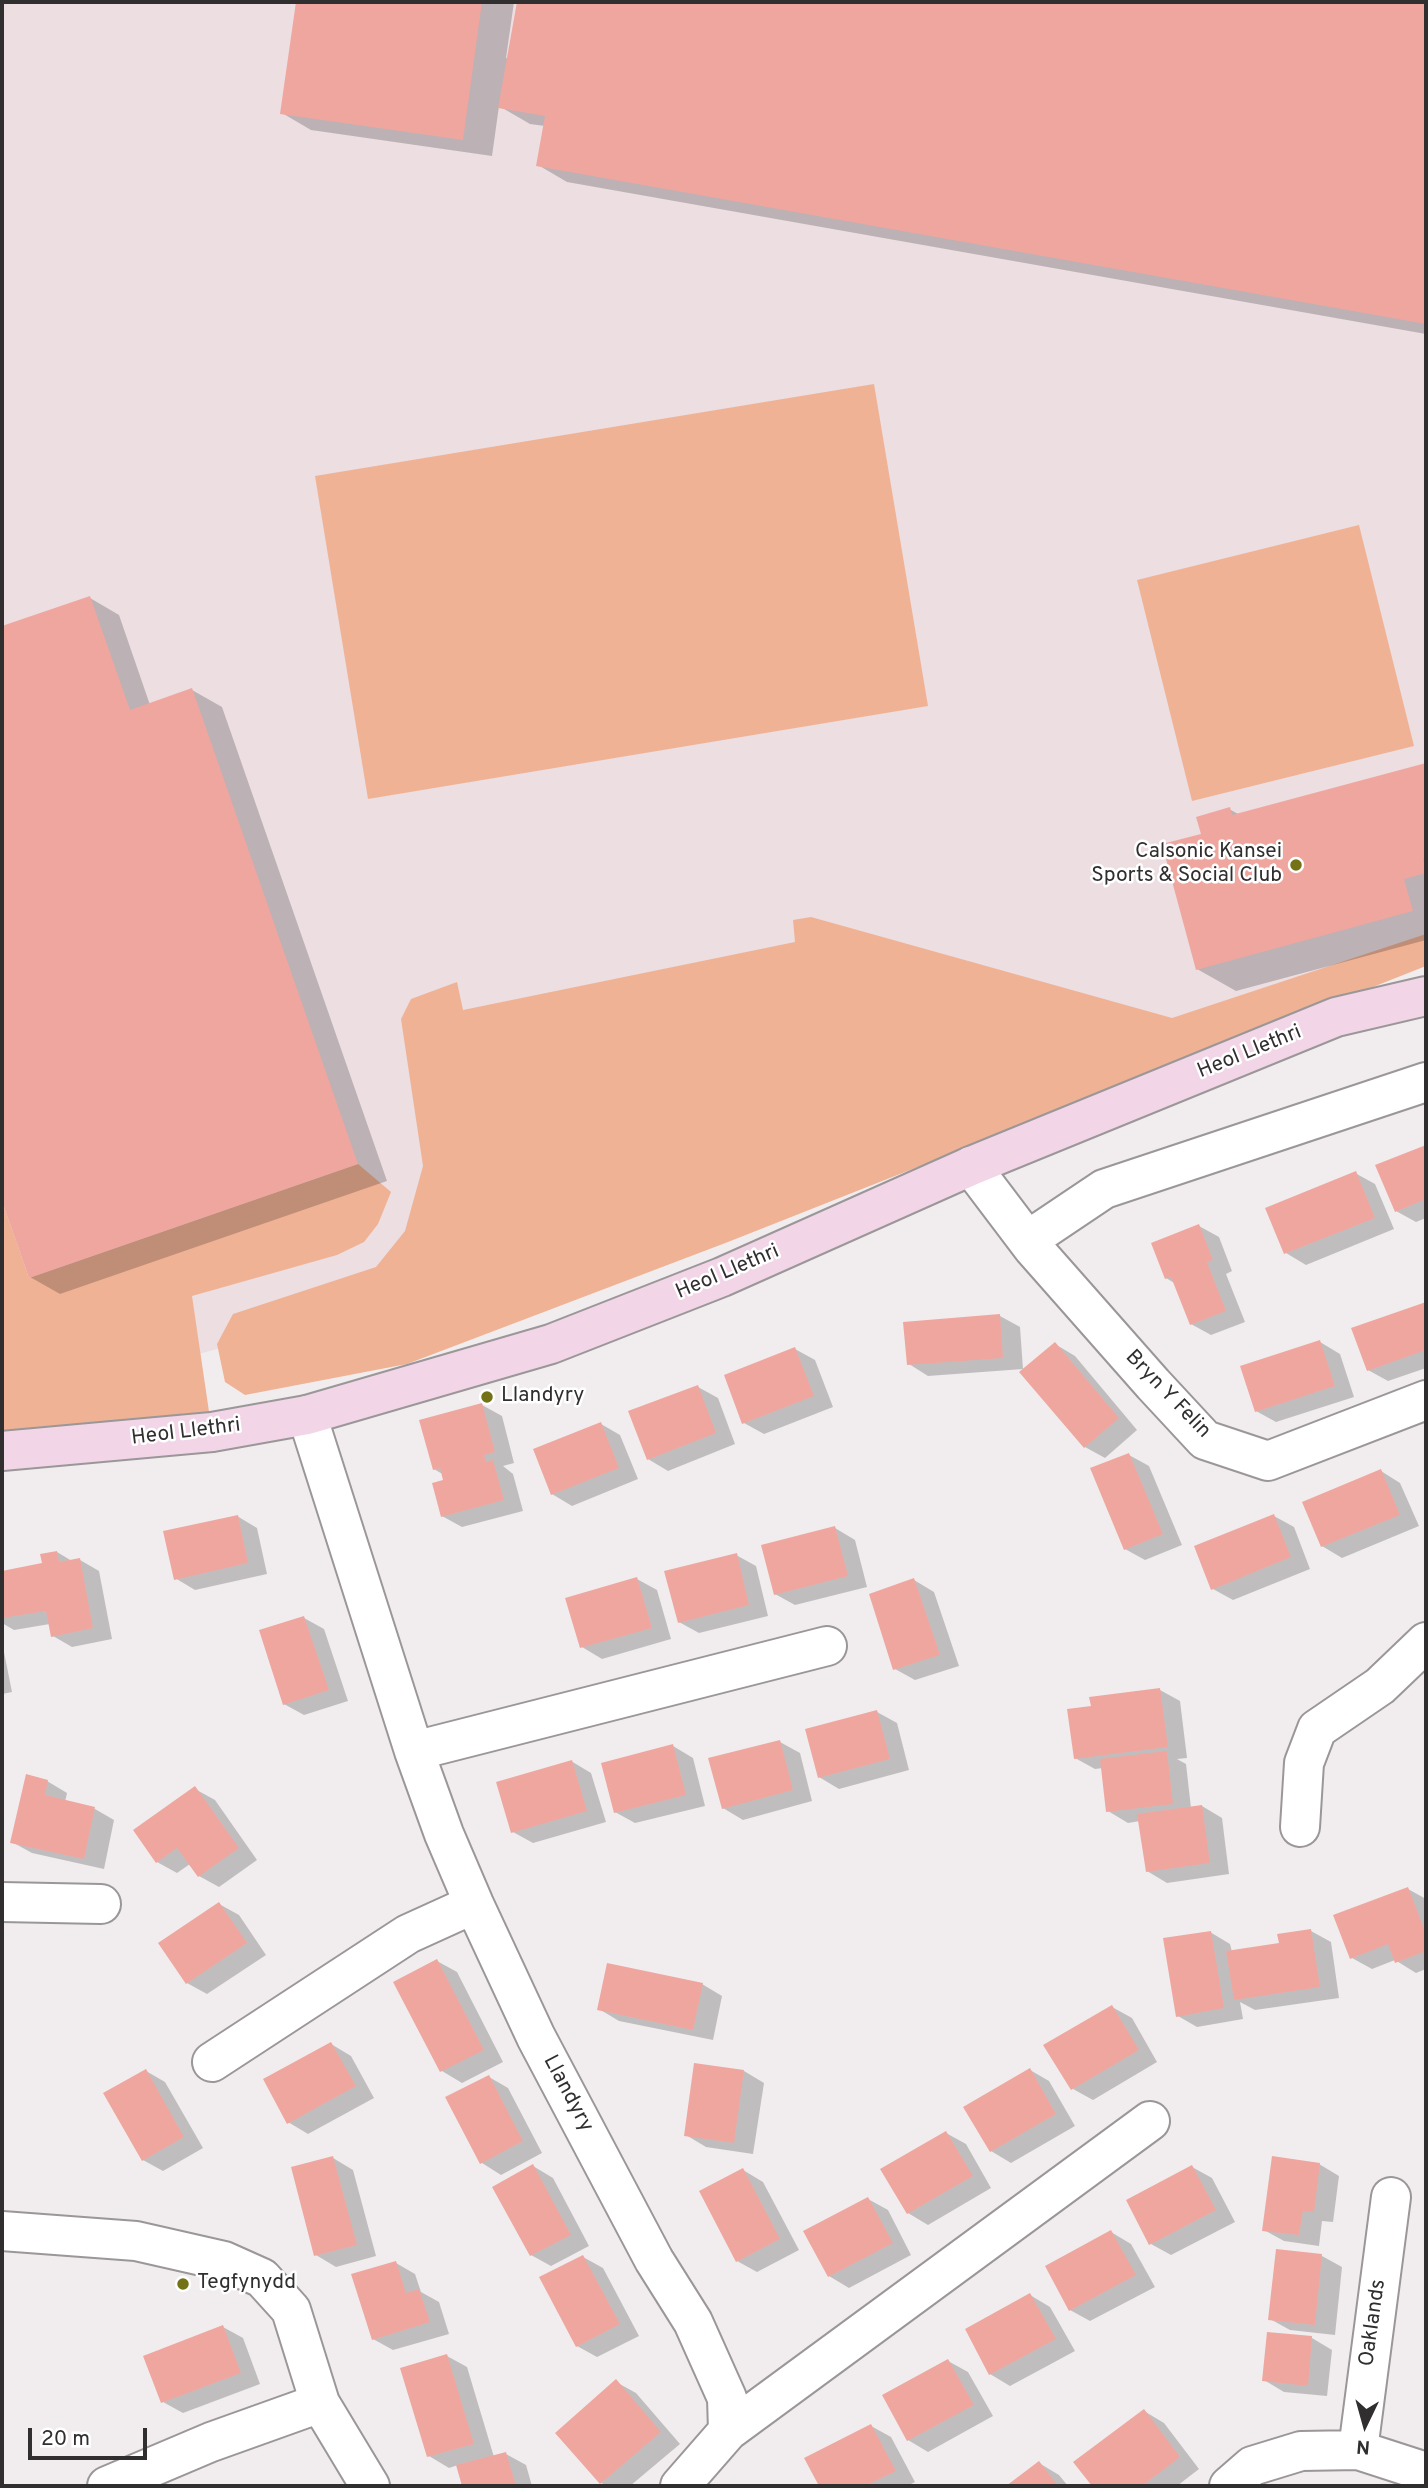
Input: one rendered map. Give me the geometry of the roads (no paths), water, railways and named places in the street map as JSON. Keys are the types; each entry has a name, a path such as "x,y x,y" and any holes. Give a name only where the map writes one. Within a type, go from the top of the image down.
{"main road":[{"name":"Heol Llethri","path":"2,1451 212,1432 307,1415 551,1344 722,1277 971,1166 1336,1017 1426,996"}],"street":[{"path":"1028,1240 1104,1189 1426,1082"},
{"name":"Bryn Y Felin","path":"971,1166 1028,1240 1205,1440 1268,1461 1426,1400"},
{"name":"Llandyry","path":"307,1415 414,1751 444,1834 536,2037 654,2260 693,2322 727,2398 729,2431"},
{"path":"1300,1827 1304,1763 1317,1729 1380,1686 1426,1642"},
{"path":"414,1751 827,1646"},
{"path":"2,1902 101,1904"},
{"path":"212,2062 408,1934 474,1904"},
{"path":"680,2486 729,2431 1150,2121"},
{"name":"Oaklands","path":"1358,2450 1391,2197"},
{"path":"2,2231 136,2242 224,2261 262,2278 291,2310 320,2403 370,2486"},
{"path":"107,2486 211,2442 320,2403"},
{"path":"1229,2486 1252,2466 1301,2451 1358,2450 1426,2472"}],"place":[{"name":"Calsonic Kansei Sports & Social Club","path":"1296,865"},
{"name":"Llandyry","path":"487,1397"},
{"name":"Tegfynydd","path":"183,2284"}]}
